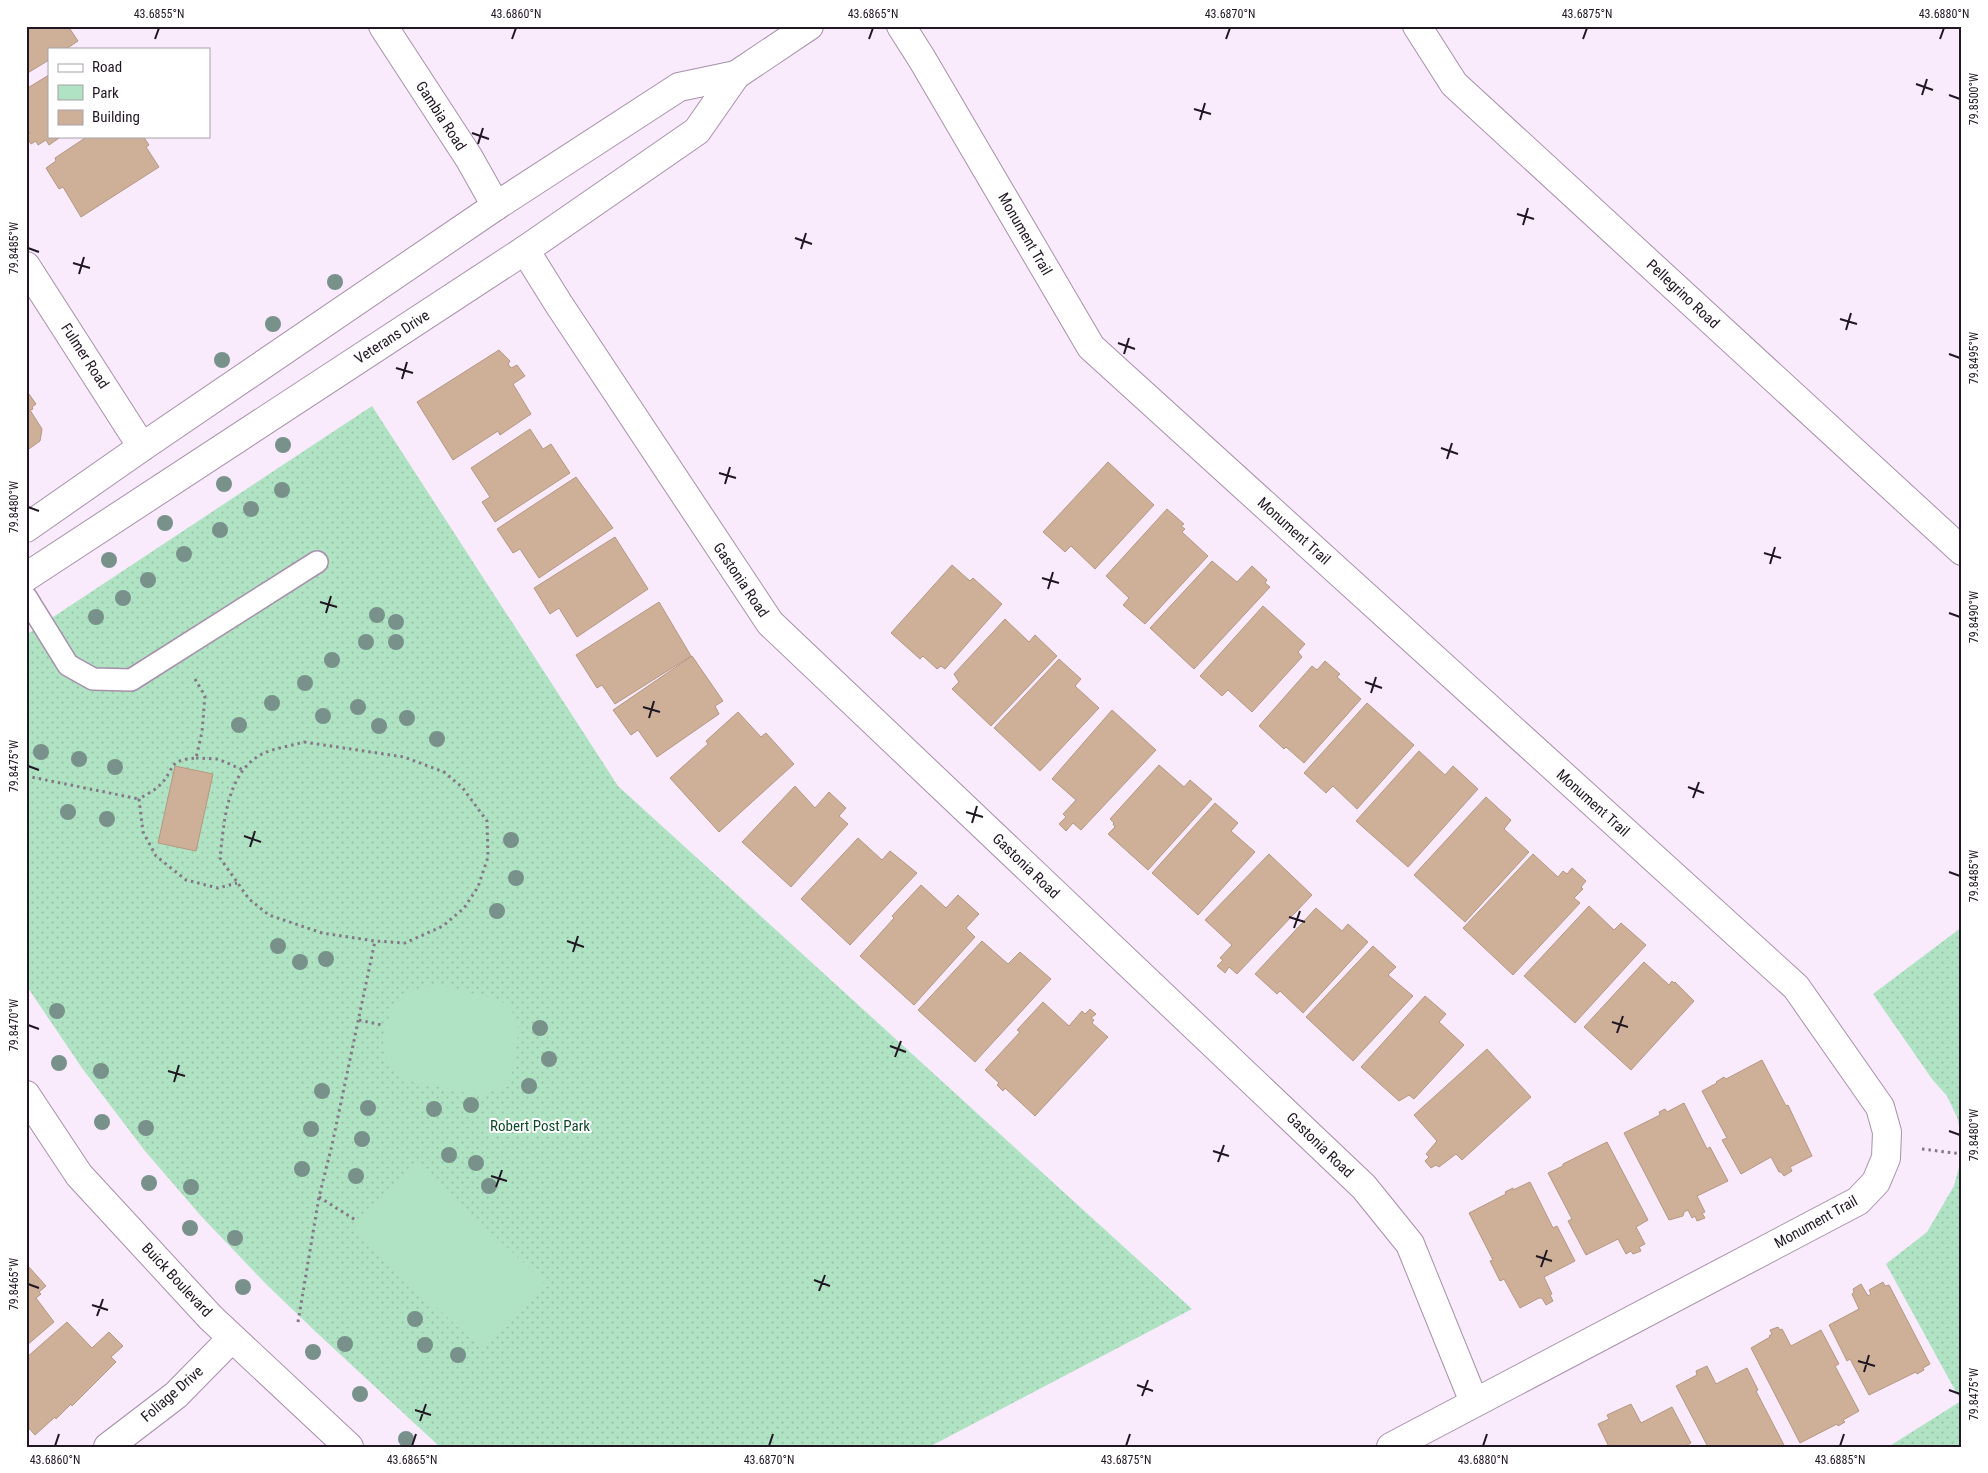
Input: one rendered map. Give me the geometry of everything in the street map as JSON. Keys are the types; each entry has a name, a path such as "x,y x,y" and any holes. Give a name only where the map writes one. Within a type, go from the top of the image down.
{"street":[{"name":"Gambia Road","path":"383,26 469,158 496,206"},
{"name":"Veterans Drive","path":"26,577 525,250 697,131 736,75 809,26"},
{"name":"Monument Trail","path":"901,26 1091,347 1796,987 1880,1107 1887,1132 1886,1158 1876,1182 1858,1201 1391,1447"},
{"name":"Pellegrino Road","path":"1417,26 1454,84 1962,551"},
{"name":"Veterans Drive","path":"26,528 496,206 679,87 736,75"},
{"name":"Gastonia Road","path":"525,250 563,311 770,623 1370,1194 1410,1244 1474,1402"},
{"name":"Fulmer Road","path":"26,266 142,447"},
{"name":"Buick Boulevard","path":"26,1095 79,1175 211,1318 349,1447"},
{"name":"Foliage Drive","path":"108,1447 176,1395 232,1338"}],"lane":[{"path":"26,596 68,665 93,679 131,680 317,562"}],"path":[{"path":"177,650 205,696 202,732 196,758"},
{"path":"304,742 404,757 444,772 462,787 487,821 488,856 478,888 464,908 443,926 405,942 375,942 322,933 269,915 249,899 220,858 231,790 243,770 262,754 304,742"},
{"path":"26,776 139,799 160,785 172,765 184,759 218,759 243,770"},
{"path":"139,799 143,832 156,856 186,880 218,888 237,883"},
{"path":"298,1322 319,1197 332,1145 375,942"},
{"path":"358,1020 382,1025"},
{"path":"319,1197 357,1221"}],"green space":[{"name":"Robert Post Park","path":"372,406 618,786 1192,1309 929,1447 440,1447 267,1285 201,1216 145,1151 82,1068 26,985 26,635"},
{"path":"1962,927 1962,1140 1957,1117 1947,1096 1932,1079 1873,994"},
{"path":"443,986 496,999 510,1006 519,1030 511,1077 503,1087 480,1095 409,1081 395,1074 384,1052 383,1038 393,1008 402,995 424,987"},
{"path":"1962,1140 1962,1447 1888,1447 1961,1401 1886,1264 1927,1232 1954,1186 1960,1163"},
{"path":"417,1163 544,1282 482,1349 353,1231"}],"building":[{"path":"26,26 68,26 78,41 68,48 48,48 48,61 26,74"},
{"path":"48,76 48,138 59,138 49,145 46,140 38,145 36,141 31,144 26,136 30,133 26,128 26,89"},
{"path":"85,138 144,138 149,145 146,147 159,167 81,217 63,187 59,189 46,168 56,161 55,158"},
{"path":"499,350 510,361 508,364 511,368 517,365 525,376 513,384 531,414 500,435 498,431 453,460 417,402"},
{"path":"29,394 36,404 30,410 42,429 40,441 26,451 26,396"},
{"path":"530,429 543,449 551,444 570,473 495,522 482,502 490,497 471,468"},
{"path":"1108,462 1154,505 1095,569 1071,546 1065,552 1043,532"},
{"path":"576,477 613,528 539,578 520,549 513,553 497,529"},
{"path":"1167,509 1184,524 1181,526 1185,529 1182,532 1208,556 1145,624 1123,605 1129,598 1106,576"},
{"path":"615,537 648,589 577,637 559,608 550,614 534,588"},
{"path":"1212,561 1237,582 1252,566 1267,580 1265,583 1270,587 1194,669 1150,628"},
{"path":"952,565 970,581 973,578 1002,604 945,669 941,666 937,669 923,656 920,659 891,633"},
{"path":"659,602 691,656 615,704 602,685 597,688 576,655"},
{"path":"1263,606 1305,644 1298,652 1302,657 1252,712 1228,690 1222,696 1200,676"},
{"path":"1005,619 1029,642 1035,635 1057,656 991,726 952,689 959,682 954,674"},
{"path":"692,656 723,701 715,706 719,714 657,757 638,730 631,735 613,710"},
{"path":"1059,659 1081,679 1075,686 1099,708 1040,771 994,728"},
{"path":"1325,661 1340,674 1337,677 1361,699 1304,763 1286,747 1284,749 1259,726 1312,666 1317,670"},
{"path":"1367,703 1414,745 1357,809 1333,786 1326,793 1304,773"},
{"path":"1112,710 1156,750 1081,830 1073,823 1066,831 1059,824 1066,817 1063,814 1076,800 1052,779"},
{"path":"738,712 761,737 766,733 794,764 719,832 670,778 708,744 706,741"},
{"path":"1419,751 1445,775 1453,766 1478,789 1408,867 1356,821"},
{"path":"1159,765 1184,787 1190,780 1212,799 1148,870 1108,834 1115,827 1110,819"},
{"path":"175,766 213,774 196,851 158,843"},
{"path":"795,786 815,808 829,792 846,808 839,816 848,824 791,887 742,842"},
{"path":"1486,797 1511,820 1504,829 1529,852 1465,922 1414,875"},
{"path":"1215,803 1238,823 1231,831 1255,852 1198,915 1152,873"},
{"path":"858,838 882,860 890,851 917,873 850,945 801,899"},
{"path":"1269,854 1312,895 1237,974 1229,967 1225,973 1217,966 1223,960 1220,958 1232,945 1205,920"},
{"path":"1533,854 1558,877 1563,871 1567,874 1572,868 1586,881 1581,887 1583,889 1574,898 1580,903 1513,975 1463,928"},
{"path":"921,885 946,908 958,895 979,914 966,928 975,937 914,1005 860,956 894,918 892,916"},
{"path":"1589,906 1614,930 1621,923 1646,945 1575,1023 1524,976"},
{"path":"1316,908 1342,931 1348,924 1368,942 1303,1013 1280,991 1277,994 1255,974"},
{"path":"982,941 1008,964 1020,952 1051,979 975,1062 918,1010"},
{"path":"1373,946 1396,967 1388,975 1413,996 1353,1061 1306,1017"},
{"path":"1644,962 1669,985 1672,981 1675,982 1694,1001 1631,1070 1584,1027"},
{"path":"1425,996 1446,1014 1439,1022 1464,1045 1414,1099 1409,1095 1399,1101 1361,1067"},
{"path":"1043,1002 1069,1026 1082,1011 1085,1014 1090,1009 1096,1014 1091,1018 1094,1020 1092,1023 1108,1037 1035,1116 1005,1088 1003,1091 997,1085 999,1083 985,1070 1020,1032 1017,1030"},
{"path":"1487,1049 1531,1097 1462,1160 1456,1154 1439,1167 1436,1165 1431,1168 1425,1161 1429,1157 1426,1154 1437,1141 1414,1115"},
{"path":"1762,1060 1786,1106 1788,1105 1812,1156 1790,1167 1792,1171 1784,1176 1779,1172 1771,1157 1741,1174 1722,1140 1727,1138 1702,1091 1724,1077 1726,1079"},
{"path":"1684,1103 1707,1149 1710,1147 1728,1181 1697,1196 1705,1212 1702,1213 1705,1218 1697,1221 1695,1216 1692,1218 1688,1210 1684,1212 1683,1216 1669,1220 1624,1133 1660,1115 1659,1112 1665,1109 1667,1112"},
{"path":"1607,1142 1648,1220 1636,1227 1645,1244 1639,1247 1641,1251 1633,1254 1631,1251 1626,1254 1618,1239 1586,1255 1568,1221 1572,1219 1548,1173"},
{"path":"1530,1182 1553,1228 1557,1226 1575,1261 1544,1277 1552,1294 1550,1295 1553,1301 1546,1305 1542,1298 1539,1298 1520,1308 1504,1279 1500,1281 1490,1261 1493,1260 1469,1213 1506,1194 1505,1192"},
{"path":"29,1267 46,1286 39,1292 41,1294 36,1298 54,1322 26,1346 26,1270"},
{"path":"1883,1282 1885,1286 1889,1285 1930,1364 1917,1374 1916,1372 1869,1395 1850,1359 1847,1361 1829,1325 1859,1309 1852,1294 1854,1292 1853,1289 1861,1284 1868,1296 1871,1294 1869,1290"},
{"path":"67,1322 92,1348 109,1332 123,1346 111,1357 116,1362 72,1406 71,1404 56,1419 55,1417 35,1435 26,1425 26,1358"},
{"path":"1778,1327 1780,1330 1782,1329 1791,1346 1821,1330 1839,1364 1835,1366 1859,1411 1843,1420 1845,1422 1838,1426 1837,1424 1800,1443 1751,1348 1770,1337 1772,1334 1770,1330"},
{"path":"1707,1366 1716,1384 1747,1368 1758,1390 1756,1391 1785,1447 1708,1447 1676,1386 1697,1375 1696,1371"},
{"path":"1631,1404 1641,1423 1672,1407 1691,1443 1687,1445 1688,1447 1609,1447 1598,1424 1609,1419 1607,1415"}]}
